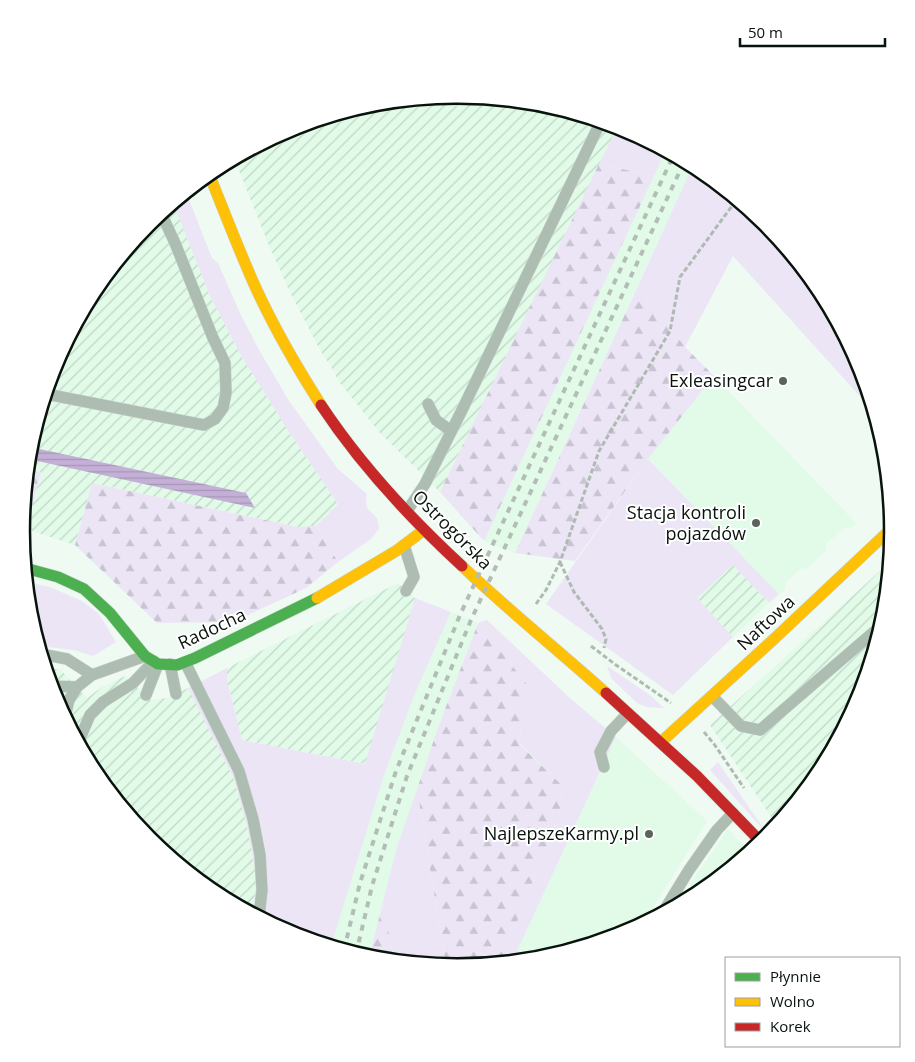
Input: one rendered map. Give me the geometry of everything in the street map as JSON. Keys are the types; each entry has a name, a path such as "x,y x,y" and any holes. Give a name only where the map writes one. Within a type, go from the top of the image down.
{"street":[{"name":"Ostrogórska","path":"212,182 244,263 287,350 337,428 366,465 424,530 491,592 661,742 756,837"},
{"name":"Radocha","path":"157,661 177,665 195,658 327,593 404,545 424,530"},
{"name":"Naftowa","path":"661,742 885,535"},
{"path":"32,570 58,577 84,589 157,661"}],"lane":[{"path":"407,512 425,484 598,127"},
{"path":"53,395 204,425 215,419 223,408 226,393 225,363 164,221"},
{"path":"428,404 436,420 451,431"},
{"path":"404,545 414,577 406,590"},
{"path":"712,696 741,726 760,730 872,633"},
{"path":"49,656 67,659 92,675"},
{"path":"68,707 77,687 92,675 157,661"},
{"path":"157,661 176,694"},
{"path":"146,695 157,661"},
{"path":"82,735 90,715 103,702 133,683 157,661"},
{"path":"185,662 239,771 254,819 260,855 262,890 260,910"},
{"path":"60,686 77,687"},
{"path":"604,767 600,752 611,731 628,713"},
{"path":"669,902 717,830 733,813"}],"path":[{"path":"536,605 560,562 600,451 670,331 680,277 733,205"},
{"path":"560,562 574,592 602,630 606,639 604,648"}],"shaded area":[{"path":"458,103 513,107 541,112 568,118 614,133 440,492 379,432 337,379 289,290 237,165 268,148 320,126 347,118 402,107"},
{"path":"663,157 690,173 515,553 484,541"},
{"path":"176,210 210,296 239,352 287,429 338,504 316,526 299,527 92,483 75,545 30,530 31,511 41,472 35,471 45,420 63,367 74,342 87,317 118,271 155,229"},
{"path":"714,376 856,523 851,528 843,528 826,544 826,551 807,568 800,569 786,582 785,590 779,594 648,459"},
{"path":"38,449 246,493 255,508 36,461"},
{"path":"733,564 769,603 733,637 697,598"},
{"path":"883,568 877,614 862,668 852,695 828,745 813,769 773,820 710,725"},
{"path":"398,583 415,598 366,764 242,740 227,680 227,668"},
{"path":"451,612 478,623 439,725 397,847 371,949 332,940 382,781 414,696"},
{"path":"53,669 60,669 87,698 102,687 125,676 151,700 167,698 188,688 234,779 247,826 257,881 253,906 197,870 155,833 118,791 87,745 74,720"},
{"path":"616,737 707,821 650,912 595,936 568,944 515,955"},
{"path":"728,829 745,847 718,870 695,886 692,888 689,885"}],"green space":[{"path":"614,133 663,157 654,176 599,164"},
{"path":"599,164 654,176 484,541 440,492"},
{"path":"690,173 718,192 760,229 797,271 828,317 841,342 864,401 733,256 685,347 638,286"},
{"path":"189,199 212,258 218,263 258,348 289,401 338,469 367,494 366,503 368,509 376,517 379,529 371,539 338,562 316,526 338,504 287,429 239,352 210,296 176,210"},
{"path":"638,286 685,347 714,376 648,459 575,561 515,553"},
{"path":"648,459 779,594 769,603 733,565 697,598 733,637 673,695 546,604"},
{"path":"35,471 41,472 31,511"},
{"path":"92,483 298,527 316,526 338,562 306,588 233,622 157,623 75,545"},
{"path":"34,584 50,587 82,601 99,614 116,642 93,656 74,650 46,647 38,614"},
{"path":"415,598 451,612 414,696 382,781 333,940 294,926 253,906 257,881 247,826 234,779 188,688 227,668 227,680 242,740 365,764"},
{"path":"487,620 571,699 616,737 515,955 504,956 568,791 519,743 526,683 478,623"},
{"path":"478,623 526,683 519,744 568,791 504,956 445,958 417,789"},
{"path":"607,666 650,695 664,708 647,707 637,703 611,678"},
{"path":"718,762 763,830 710,770"},
{"path":"417,789 445,958 393,953 383,902 397,847"},
{"path":"383,902 393,953 371,949"}],"railway":[{"path":"346,944 360,883 396,771 460,615 671,161"},
{"path":"358,946 372,886 407,776 471,620 681,168"}],"traffic: fast":[{"path":"32,570 58,577 84,589 110,613 145,656 158,664 177,665 195,658 317,598"}],"traffic: slow":[{"path":"212,182 261,300 285,346 321,405"},
{"path":"317,598 396,551 424,530"},
{"path":"661,742 885,535"},
{"path":"462,566 606,693"}],"traffic: jam":[{"path":"321,405 352,448 387,490 462,566"},
{"path":"606,693 697,776 756,837"}],"place":[{"name":"Exleasingcar","path":"783,381"},
{"name":"Stacja kontroli pojazdów","path":"756,523"},
{"name":"NajlepszeKarmy.pl","path":"649,834"}]}
